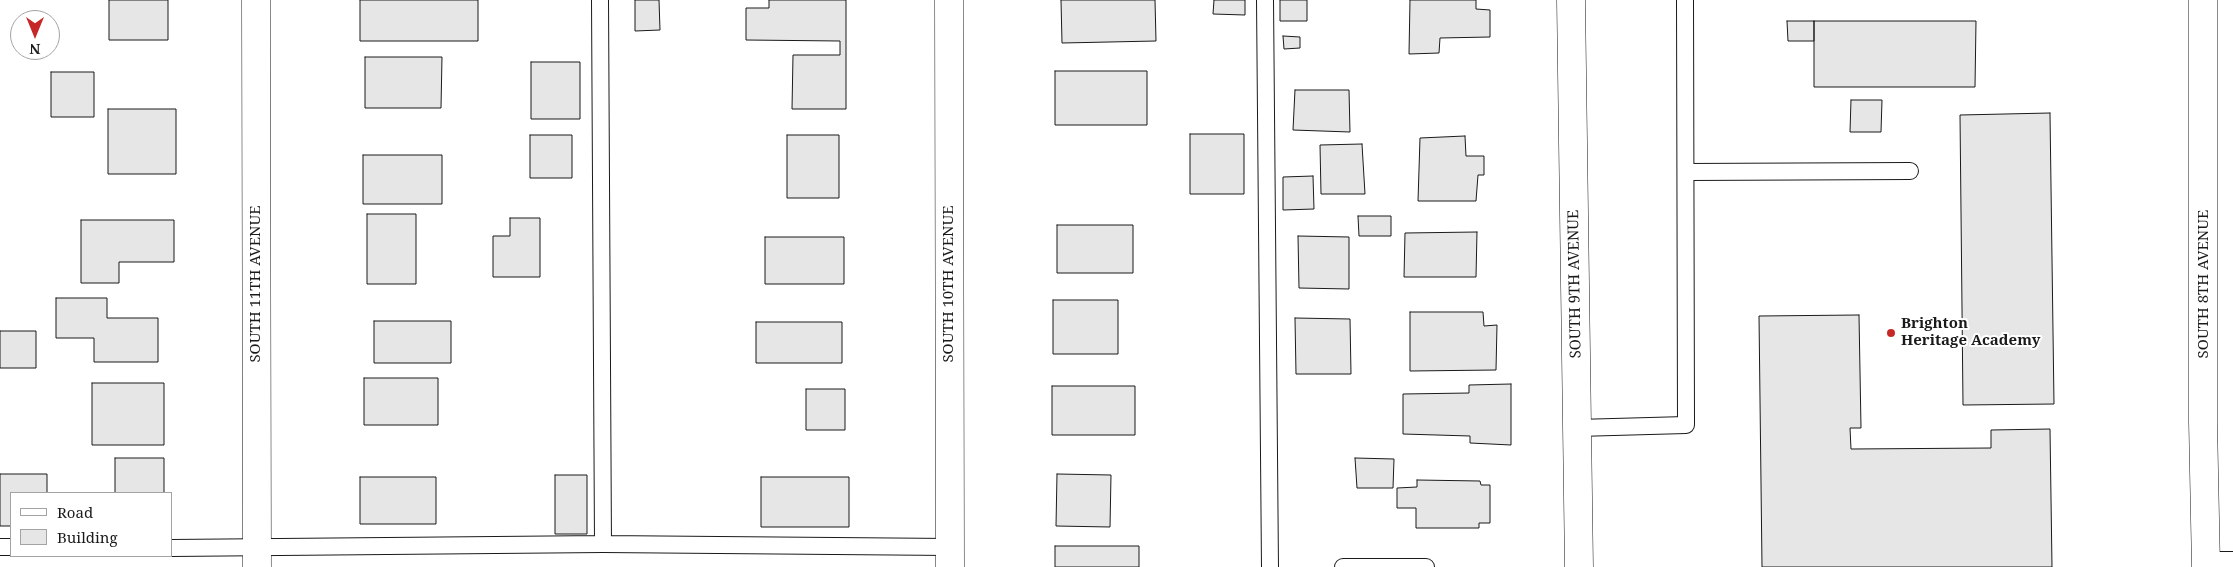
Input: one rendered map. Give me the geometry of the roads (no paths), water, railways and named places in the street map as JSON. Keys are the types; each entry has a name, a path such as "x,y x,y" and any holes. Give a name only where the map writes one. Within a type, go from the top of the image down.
{"street":[{"name":"SOUTH 11TH AVENUE","path":"256,0 257,558"},
{"name":"SOUTH 10TH AVENUE","path":"949,0 950,557"},
{"name":"SOUTH 9TH AVENUE","path":"1570,0 1579,567"},
{"name":"SOUTH 8TH AVENUE","path":"2203,0 2206,563"}],"lane":[{"path":"600,0 603,544"},
{"path":"1265,0 1270,567"},
{"path":"1577,428 1686,424 1685,0"},
{"path":"1686,172 1910,171"},
{"path":"172,548 257,558 603,544 950,557"},
{"path":"2206,563 2233,560"},
{"path":"1343,567 1426,567"}],"place":[{"name":"Brighton Heritage Academy","path":"1891,333"}]}
